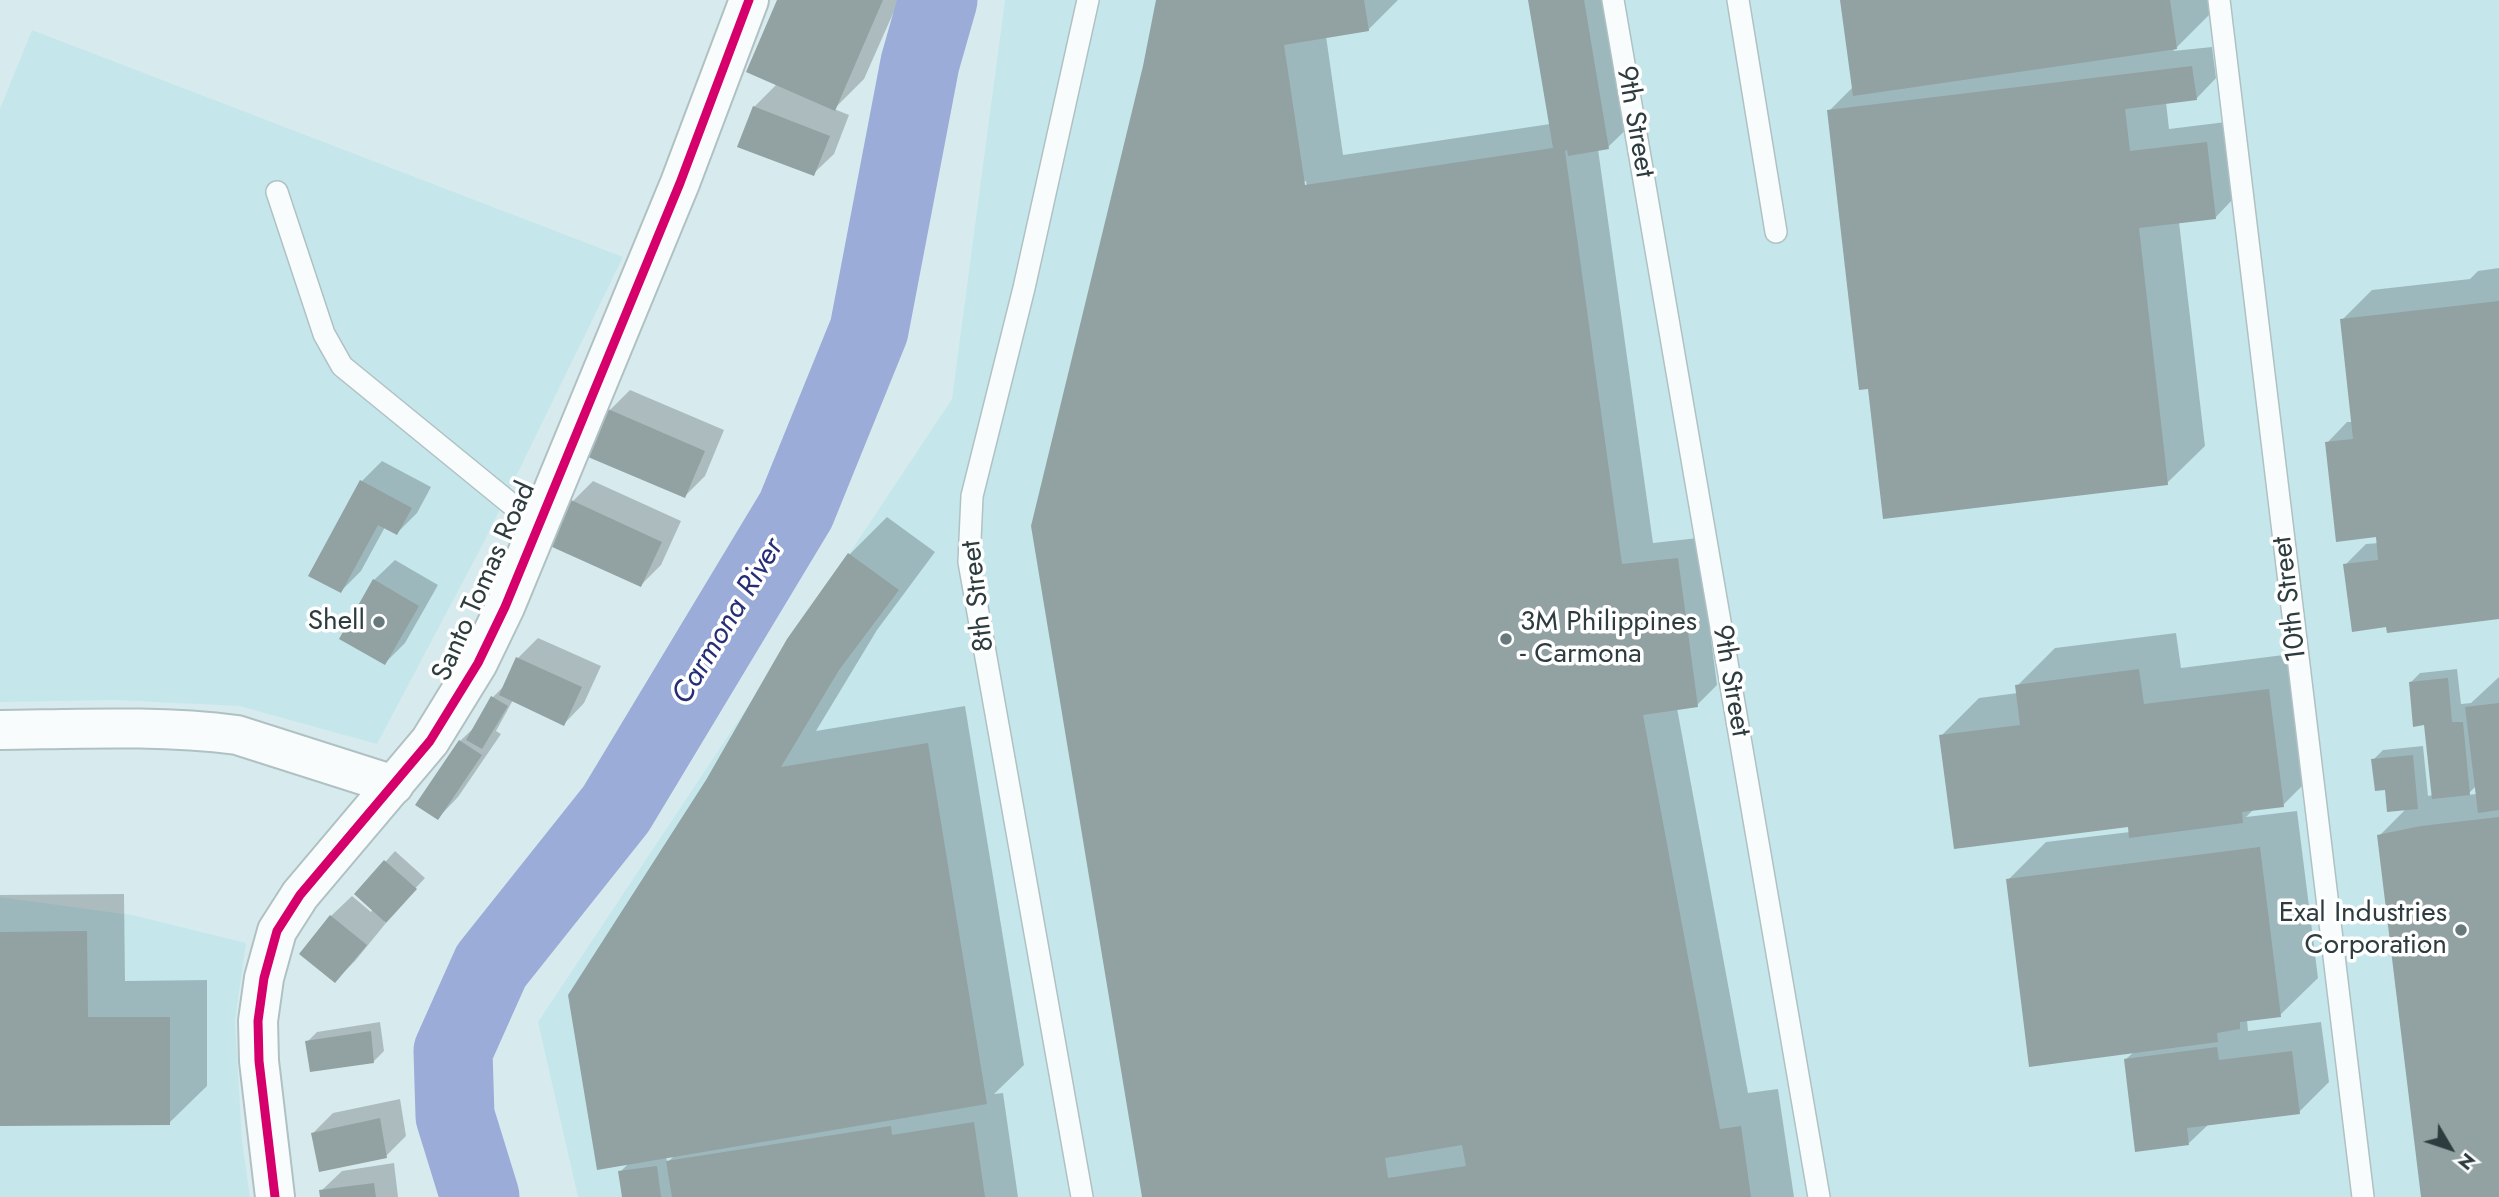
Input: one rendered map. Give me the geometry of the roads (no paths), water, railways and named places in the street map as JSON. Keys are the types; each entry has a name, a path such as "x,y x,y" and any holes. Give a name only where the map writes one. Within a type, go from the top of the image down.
{"street":[{"name":"Santo Tomas Road","path":"275,1197 259,1060 258,1021 264,978 276,930 300,895 430,741 478,663 505,607 680,183 749,0"},
{"path":"0,730 115,728 237,735 394,785"}],"lane":[{"name":"8th Street","path":"1082,1197 969,562 972,496 1024,288 1088,0"},
{"name":"9th Street","path":"1613,0 1819,1197"},
{"path":"1738,0 1776,232"},
{"name":"10th Street","path":"2219,0 2363,1197"},
{"path":"277,192 324,334 342,366 538,526"}],"waterway":[{"name":"Carmona River","path":"480,1197 455,1116 453,1051 491,966 616,809 796,510 869,330 920,63 938,0"}],"place":[{"name":"Shell","path":"379,622"},
{"name":"3M Philippines - Carmona","path":"1506,639"},
{"name":"Exal Industries Corporation","path":"2461,930"}]}
